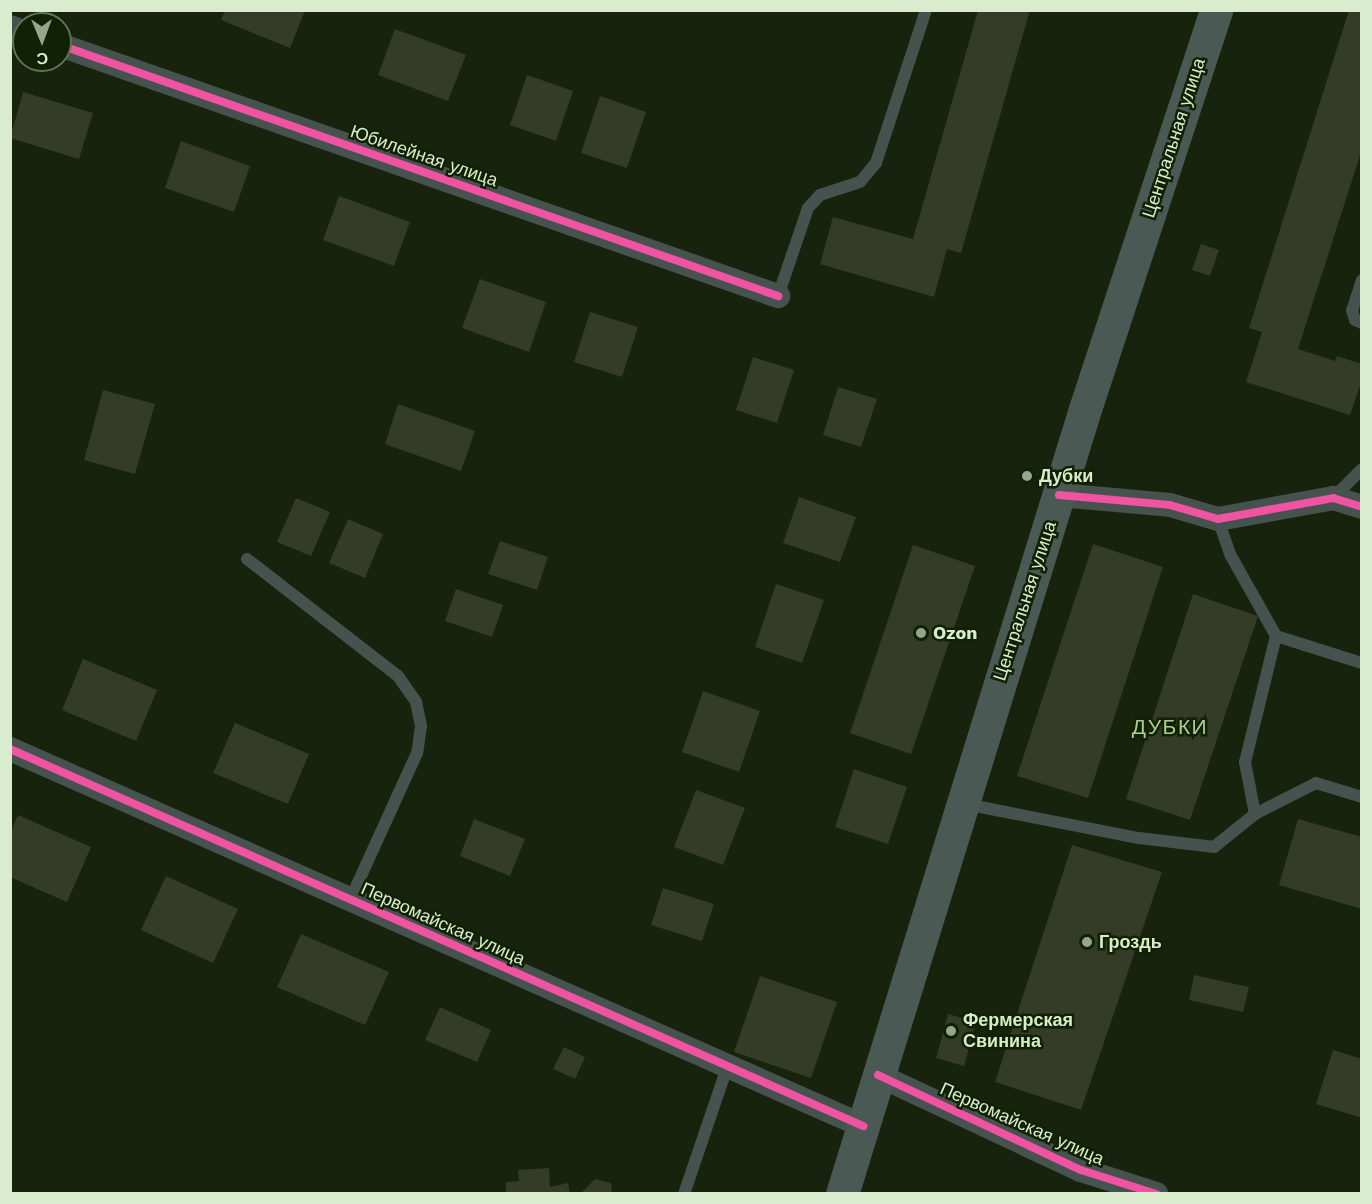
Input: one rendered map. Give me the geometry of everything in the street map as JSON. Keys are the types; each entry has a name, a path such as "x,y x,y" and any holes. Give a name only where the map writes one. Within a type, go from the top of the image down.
{"main road":[{"name":"Центральная улица","path":"842,1194 961,803 1216,10"}],"street":[{"name":"Юбилейная улица","path":"72,49 778,296"},
{"path":"1059,495 1170,506 1218,519 1333,498 1362,507"},
{"name":"Первомайская улица","path":"10,749 863,1126"},
{"name":"Первомайская улица","path":"878,1075 1082,1170 1156,1194"}],"lane":[{"path":"778,296 808,208 820,195 860,182 876,163 926,10"},
{"path":"1362,280 1352,310 1354,320 1362,323"},
{"path":"1333,498 1362,469"},
{"path":"1218,519 1230,556 1276,636 1362,663"},
{"path":"247,559 398,676 416,702 421,726 417,753 350,900"},
{"path":"1255,814 1245,762 1276,636"},
{"path":"961,803 1139,838 1214,847 1255,814 1316,783 1362,797"},
{"path":"684,1194 728,1065"}],"building":[{"path":"225,10 305,10 290,48 221,20"},
{"path":"978,10 1030,10 961,253 947,249 934,297 820,264 833,217 913,239"},
{"path":"1349,10 1362,10 1362,149 1298,349 1335,361 1337,356 1362,364 1362,380 1350,415 1246,382 1262,332 1249,328"},
{"path":"395,29 466,55 448,101 378,75"},
{"path":"527,75 573,91 556,141 510,125"},
{"path":"23,92 93,113 79,159 10,138"},
{"path":"600,96 646,112 627,168 581,153"},
{"path":"181,141 250,166 234,212 165,188"},
{"path":"339,196 410,222 394,266 323,240"},
{"path":"1201,244 1219,250 1210,276 1192,270"},
{"path":"480,279 546,302 529,352 462,328"},
{"path":"590,312 638,327 622,377 574,362"},
{"path":"753,357 794,370 777,423 736,410"},
{"path":"838,387 877,399 861,447 823,435"},
{"path":"103,390 155,404 135,474 84,460"},
{"path":"398,404 475,431 461,471 385,444"},
{"path":"799,497 856,517 840,562 783,543"},
{"path":"296,498 330,512 311,556 277,542"},
{"path":"348,519 383,534 365,578 329,563"},
{"path":"500,541 548,557 537,590 488,574"},
{"path":"1093,544 1163,567 1088,798 1017,776"},
{"path":"913,545 975,566 911,754 850,733"},
{"path":"776,584 824,600 802,663 755,647"},
{"path":"456,589 503,605 492,637 445,621"},
{"path":"1193,594 1258,616 1190,820 1126,799"},
{"path":"83,659 157,690 136,741 62,710"},
{"path":"703,691 760,711 739,772 682,752"},
{"path":"235,723 309,754 288,804 213,773"},
{"path":"854,769 907,787 888,844 835,827"},
{"path":"696,790 745,808 723,865 674,847"},
{"path":"18,815 91,847 67,902 10,877 10,833"},
{"path":"474,819 525,839 510,876 460,856"},
{"path":"1298,819 1362,837 1362,909 1279,885"},
{"path":"1072,845 1162,872 1081,1110 995,1082"},
{"path":"166,876 238,909 213,963 141,930"},
{"path":"663,888 714,904 702,941 651,925"},
{"path":"301,934 389,972 365,1025 277,987"},
{"path":"1194,975 1249,987 1243,1012 1189,1000"},
{"path":"760,976 837,1002 811,1078 734,1052"},
{"path":"440,1007 491,1030 477,1062 425,1040"},
{"path":"948,1014 976,1022 964,1066 936,1058"},
{"path":"564,1047 585,1057 575,1079 553,1069"},
{"path":"1333,1050 1362,1059 1362,1118 1316,1104"},
{"path":"549,1168 550,1187 568,1183 570,1194 506,1194 506,1182 519,1181 518,1170"},
{"path":"595,1179 611,1183 612,1194 580,1194"}],"cycle path":[{"path":"72,49 778,296"},
{"path":"1059,495 1170,505 1218,519 1333,498 1362,507"},
{"path":"10,749 863,1126"},
{"path":"878,1075 1081,1170 1156,1194"}],"place":[{"name":"Дубки","path":"1027,476"},
{"name":"Ozon","path":"921,633"},
{"name":"Гроздь","path":"1087,942"},
{"name":"Фермерская Свинина","path":"951,1031"}],"district":[{"name":"ДУБКИ","path":"1170,727"}]}
